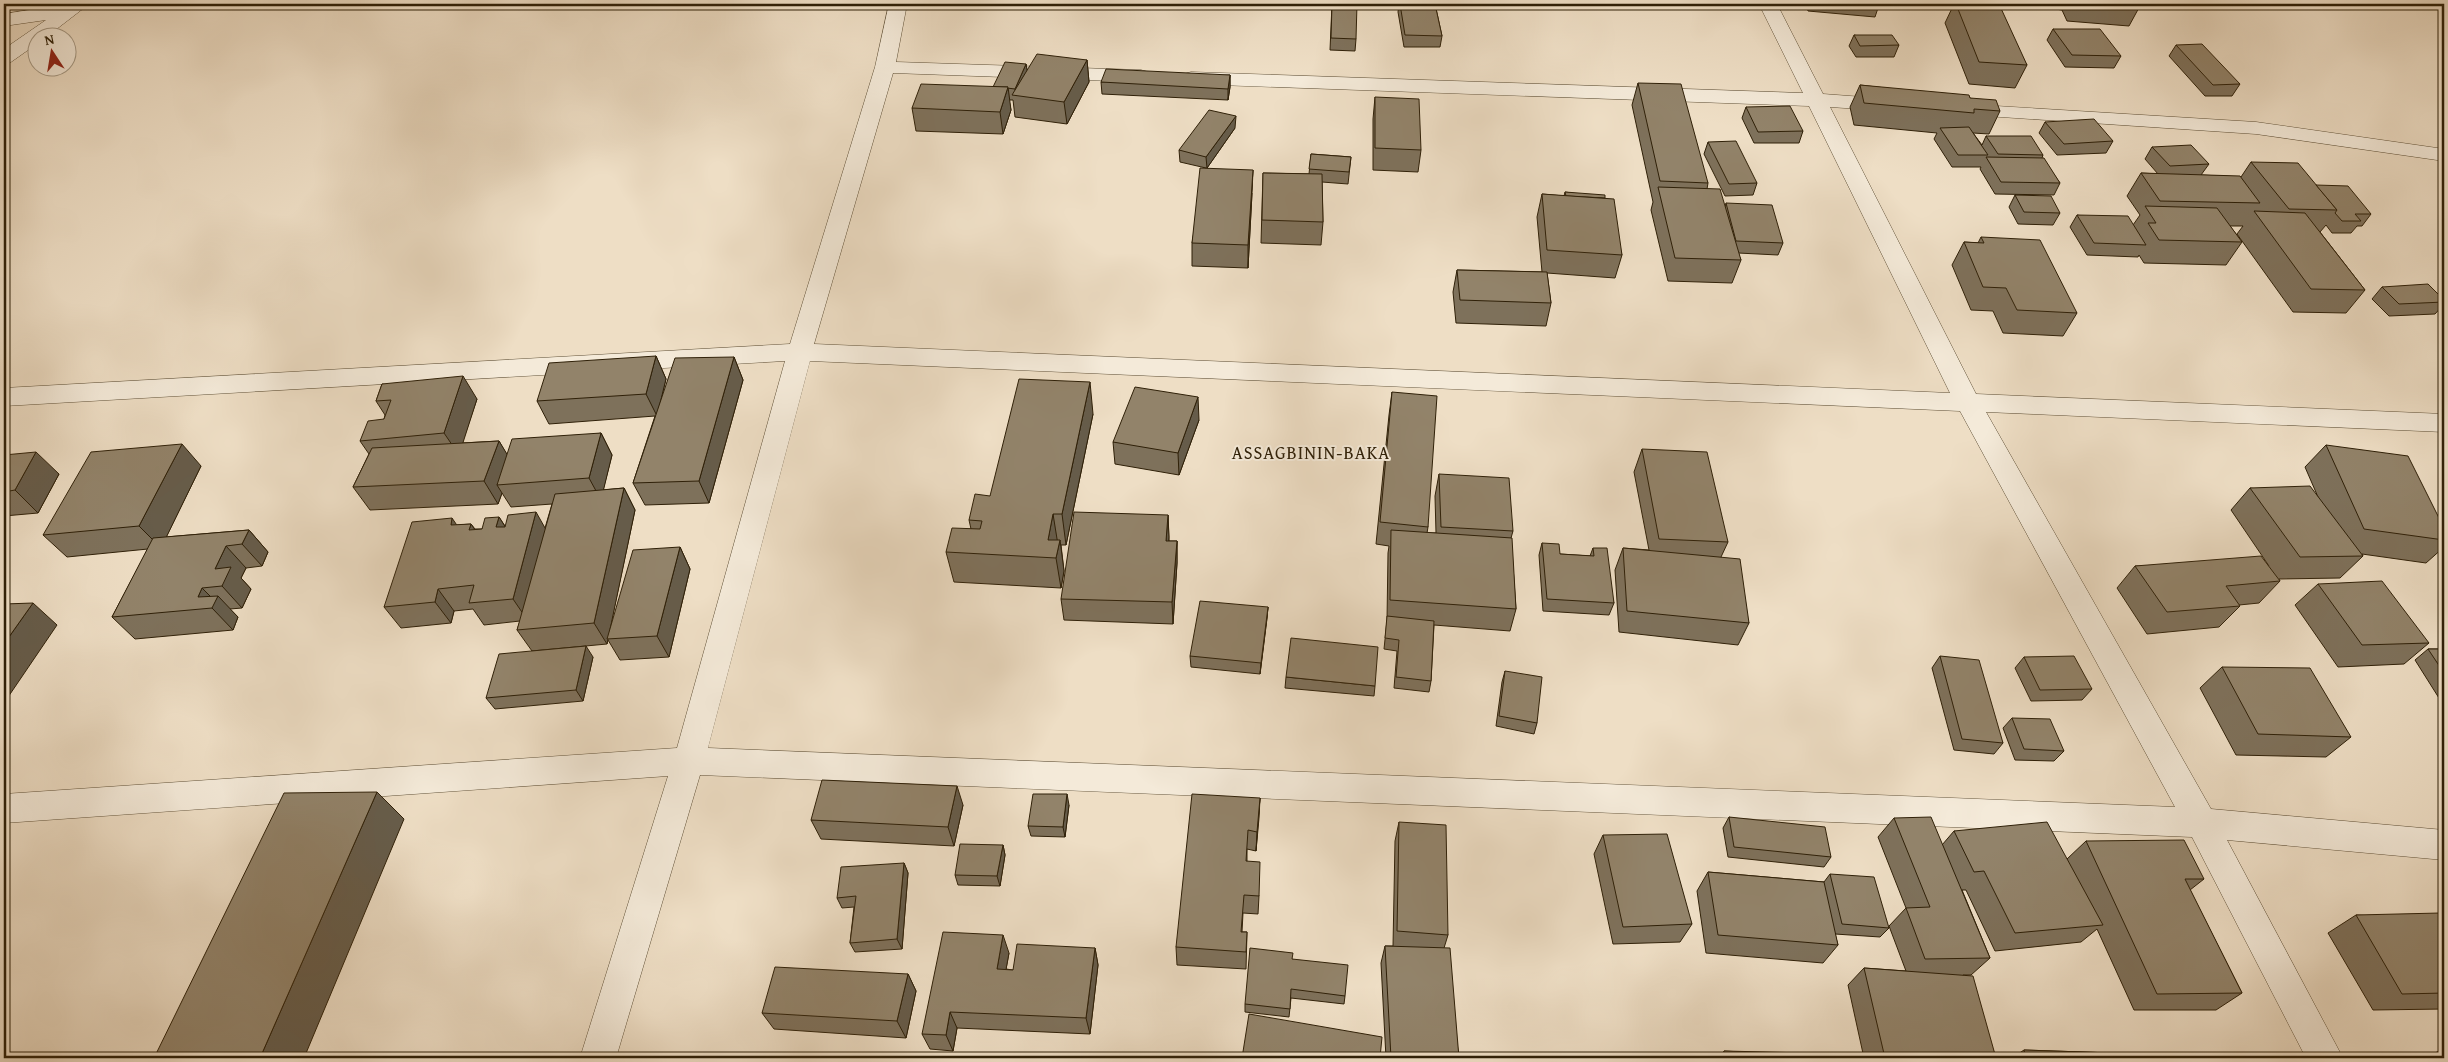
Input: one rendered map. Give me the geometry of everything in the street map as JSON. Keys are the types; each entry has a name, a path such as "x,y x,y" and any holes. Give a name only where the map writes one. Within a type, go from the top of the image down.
{"street":[{"path":"598,1058 689,761 800,352 886,67 898,4"},
{"path":"1768,4 1818,100 1968,403 2200,823 2325,1058"},
{"path":"4,20 75,7"},
{"path":"4,58 75,7"},
{"path":"886,67 1818,100 1907,106"},
{"path":"1947,108 2256,128 2444,154"},
{"path":"4,397 800,352 2444,424"},
{"path":"4,809 689,761 2200,823 2444,845"}],"building":[{"path":"1332,4 1357,4 1356,39 1331,38"},
{"path":"1400,4 1435,4 1442,36 1405,35"},
{"path":"1956,4 1999,4 2027,65 1979,62"},
{"path":"2053,29 2100,29 2121,56 2072,55"},
{"path":"1854,35 1892,35 1899,45 1860,46"},
{"path":"2202,44 2240,84 2213,85 2176,45"},
{"path":"1037,54 1087,60 1064,102 1012,95"},
{"path":"1005,62 1026,64 1015,89 993,87"},
{"path":"1106,69 1230,75 1228,89 1101,82"},
{"path":"1638,83 1681,84 1708,183 1660,181"},
{"path":"921,84 1008,87 1000,112 912,108"},
{"path":"1860,85 1969,95 1970,98 1996,100 2000,111 1974,109 1974,113 1864,103"},
{"path":"1375,97 1419,99 1421,150 1375,148"},
{"path":"1790,106 1803,131 1758,132 1746,107"},
{"path":"1209,110 1236,116 1206,157 1179,150"},
{"path":"2094,119 2113,141 2064,144 2045,122"},
{"path":"1969,127 1988,155 1958,155 1940,128"},
{"path":"1986,136 2031,136 2043,155 1998,154"},
{"path":"1736,141 1757,183 1729,184 1708,142"},
{"path":"2191,145 2209,164 2170,166 2152,147"},
{"path":"1311,154 1351,157 1349,172 1309,169"},
{"path":"1986,157 2044,158 2060,183 2001,182"},
{"path":"2251,162 2298,163 2337,210 2289,209"},
{"path":"1200,168 1253,170 1248,245 1192,243"},
{"path":"1263,173 1322,174 1323,222 1262,220"},
{"path":"2141,173 2240,176 2260,203 2160,201"},
{"path":"2316,185 2348,186 2371,214 2355,214 2361,221 2342,221 2335,213 2337,210"},
{"path":"1658,187 1720,189 1741,260 1675,258"},
{"path":"1565,192 1605,195 1605,198 1566,196"},
{"path":"1542,194 1614,199 1622,255 1547,250"},
{"path":"2015,195 2051,196 2060,213 2024,212"},
{"path":"1726,203 1772,205 1783,243 1736,241"},
{"path":"2145,206 2217,208 2242,242 2159,240 2148,223 2156,223"},
{"path":"2254,211 2305,213 2365,290 2311,289"},
{"path":"2077,215 2128,216 2146,245 2094,243"},
{"path":"1981,237 2040,240 2077,313 2017,310 2006,288 1983,287 1964,242 1984,243"},
{"path":"1457,270 1547,272 1551,303 1460,300"},
{"path":"2428,284 2444,302 2399,304 2382,287"},
{"path":"656,356 646,394 537,401 549,363"},
{"path":"734,357 699,481 633,483 675,358"},
{"path":"463,376 444,433 360,441 368,421 384,419 391,400 376,401 382,384"},
{"path":"1019,379 1090,382 1062,514 1053,514 1048,540 1060,540 1056,558 946,552 952,528 980,529 982,521 969,520 975,494 990,496"},
{"path":"1135,387 1198,397 1178,453 1113,442"},
{"path":"1392,392 1437,396 1428,527 1380,522"},
{"path":"601,433 589,478 497,485 512,439"},
{"path":"499,441 484,481 353,487 372,448"},
{"path":"182,444 139,526 43,535 91,452"},
{"path":"2326,445 2408,456 2444,528 2444,540 2364,529"},
{"path":"1642,449 1707,452 1728,542 1659,539"},
{"path":"36,452 15,490 4,492 4,455"},
{"path":"1439,474 1509,478 1513,531 1441,527"},
{"path":"2310,486 2363,556 2300,557 2250,488"},
{"path":"624,488 594,623 517,630 555,494"},
{"path":"536,512 513,599 469,603 474,585 438,589 435,602 384,607 412,522 452,518 451,525 471,524 469,530 482,529 485,518 499,517 496,527 505,527 508,515"},
{"path":"1074,512 1168,515 1166,541 1177,541 1172,602 1061,599"},
{"path":"249,530 242,544 226,546 215,569 231,567 222,586 202,588 198,597 218,596 212,608 112,617 153,538"},
{"path":"1391,530 1512,538 1516,609 1390,600"},
{"path":"1542,543 1559,544 1560,554 1594,556 1593,548 1607,548 1614,603 1547,599"},
{"path":"680,547 657,636 607,639 633,550"},
{"path":"1623,548 1740,559 1749,623 1627,611"},
{"path":"2261,556 2280,581 2226,586 2240,606 2167,612 2135,566"},
{"path":"2382,581 2429,643 2362,645 2318,584"},
{"path":"1200,601 1268,607 1261,663 1190,656"},
{"path":"33,603 4,644 4,604"},
{"path":"1387,616 1434,621 1431,681 1396,677 1399,640 1385,638"},
{"path":"1291,638 1378,647 1375,686 1286,677"},
{"path":"586,646 576,690 486,698 499,654"},
{"path":"2428,649 2444,649 2444,673"},
{"path":"1940,656 1979,660 2003,743 1962,739"},
{"path":"2074,656 2092,689 2040,690 2024,657"},
{"path":"2222,667 2310,668 2351,737 2258,734"},
{"path":"1505,671 1542,677 1537,723 1499,716"},
{"path":"2012,718 2050,719 2064,751 2024,749"},
{"path":"822,780 957,786 948,827 811,820"},
{"path":"377,792 260,1058 154,1058 284,793"},
{"path":"1033,794 1067,794 1063,827 1028,826"},
{"path":"1192,794 1260,798 1257,832 1248,830 1246,861 1260,862 1259,896 1244,895 1241,932 1247,932 1246,952 1176,947"},
{"path":"1729,817 1825,827 1831,857 1734,847"},
{"path":"1931,817 1990,958 1925,959 1906,908 1930,907 1894,818"},
{"path":"1399,822 1446,825 1448,935 1397,931"},
{"path":"2047,822 2103,925 2015,933 1984,871 1974,872 1954,831"},
{"path":"1667,834 1692,924 1623,927 1603,835"},
{"path":"2184,840 2204,879 2185,879 2242,993 2157,994 2086,841"},
{"path":"960,844 1003,845 997,876 955,875"},
{"path":"904,863 897,939 850,943 856,896 837,898 841,867"},
{"path":"1708,872 1824,882 1838,945 1718,935"},
{"path":"1830,874 1874,877 1889,928 1842,924"},
{"path":"2440,913 2444,920 2444,993 2402,994 2356,915"},
{"path":"943,932 1003,935 997,969 1013,970 1017,944 1095,948 1086,1018 950,1012 946,1035 922,1034"},
{"path":"1385,946 1450,948 1459,1058 1391,1058"},
{"path":"1250,948 1293,953 1292,959 1348,965 1345,996 1291,989 1290,1009 1245,1004"},
{"path":"775,967 908,974 897,1021 762,1013"},
{"path":"1864,968 1973,976 1996,1058 1885,1058"},
{"path":"1249,1014 1382,1037 1380,1058 1242,1058"},
{"path":"2024,1050 2259,1058 2026,1058"},
{"path":"1724,1051 1848,1054 1849,1058 1725,1058"},
{"path":"2439,1051 2444,1051 2444,1058 2443,1058"}],"district":[{"name":"ASSAGBININ-BAKA","path":"1311,453"}]}
